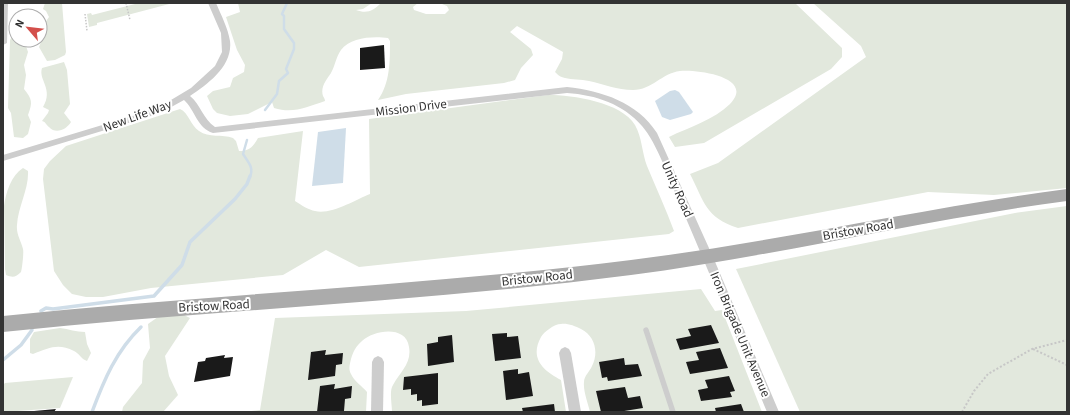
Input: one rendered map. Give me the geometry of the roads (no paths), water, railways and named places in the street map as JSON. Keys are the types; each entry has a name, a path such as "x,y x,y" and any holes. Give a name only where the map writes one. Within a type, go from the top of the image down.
{"main road":[{"name":"Bristow Road","path":"3,324 208,304 260,302 549,277 708,257 992,205 1067,195"}],"street":[{"path":"3,43 4,3"},
{"name":"New Life Way","path":"3,158 142,116 169,106 207,79 224,59 226,51 225,37 212,3"},
{"name":"Mission Drive","path":"184,96 194,106 201,121 213,130 568,90 599,94 614,100 626,106 645,122"},
{"name":"Unity Road","path":"645,122 653,133 708,257"},
{"name":"Iron Brigade Unit Avenue","path":"708,257 773,412"},
{"path":"565,353 575,412"},
{"path":"377,412 378,362"}],"lane":[{"path":"646,330 673,412"}],"waterway":[{"path":"265,110 277,94 279,81 288,73 286,69 294,49 294,43 284,29 284,16 282,14 287,3"},
{"path":"247,140 243,154 251,167 250,177"},
{"path":"41,311 46,308 53,309 154,296 182,265 190,242 235,199 247,184 250,176"},
{"path":"92,412 112,366 124,346 141,327"},
{"path":"3,360 21,345 32,330"}]}
